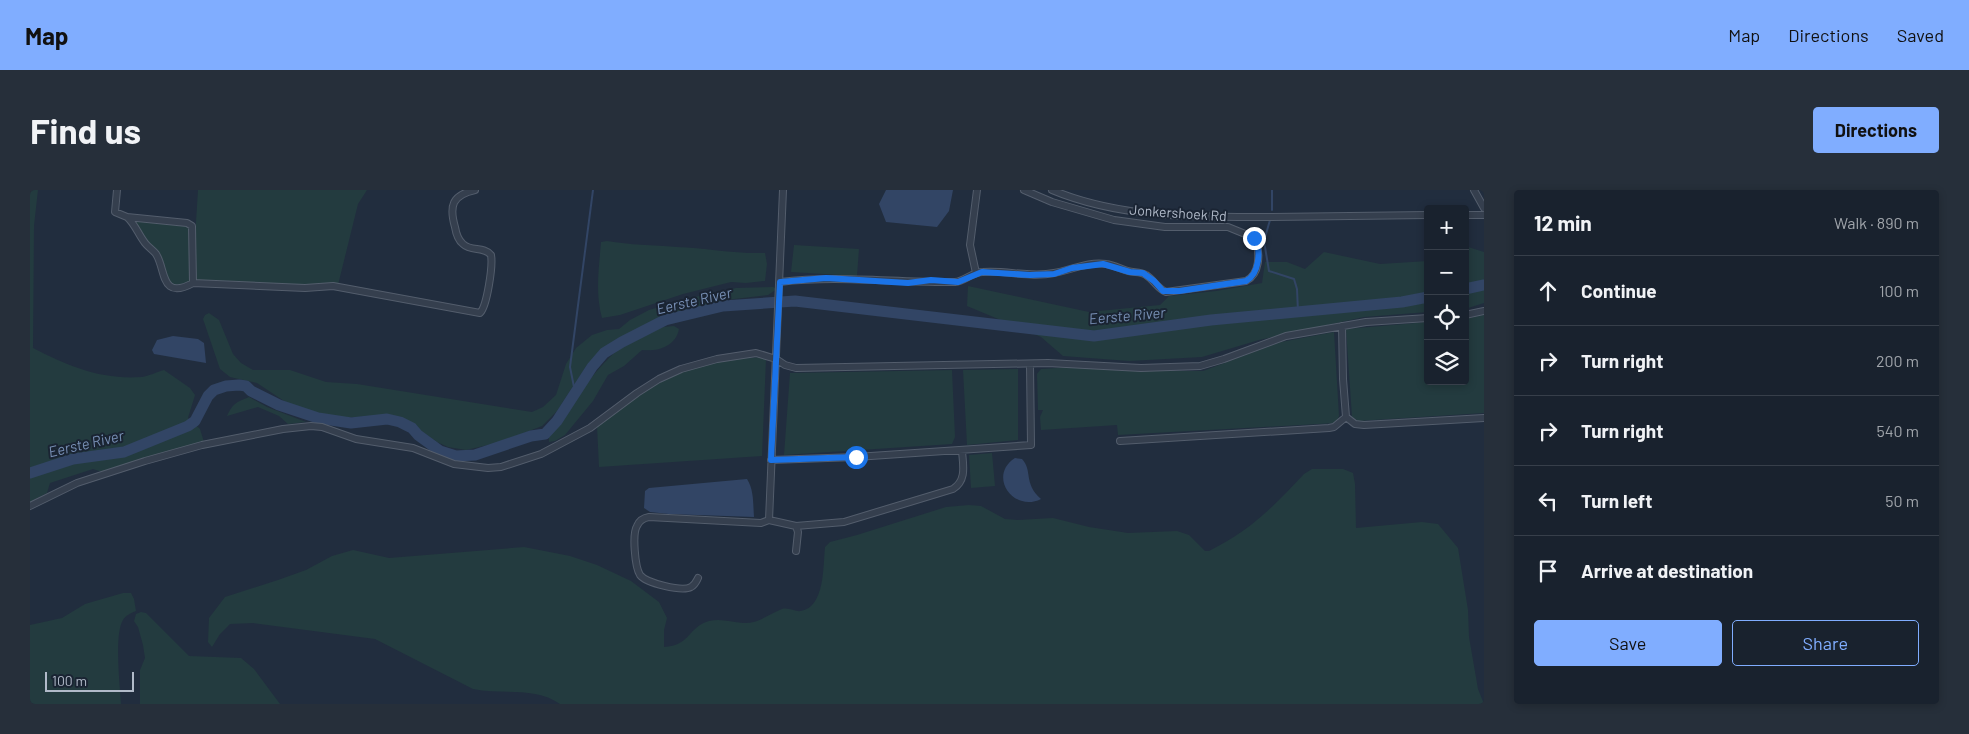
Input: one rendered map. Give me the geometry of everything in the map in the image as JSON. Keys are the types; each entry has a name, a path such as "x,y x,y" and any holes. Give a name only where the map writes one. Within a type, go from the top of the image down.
{"street":[{"path":"117,190 115,212 127,217 191,225 193,229 193,283"},
{"path":"127,217 136,227 145,243 156,254 166,282 174,287 181,288 193,283 305,288 334,286 480,313 483,311 491,255 485,250 468,248 463,244 457,236 452,217 452,208 456,198 463,193 475,190"},
{"path":"769,520 783,190"},
{"path":"976,273 970,245 977,190"},
{"path":"780,282 826,278 908,283 931,280 953,282 963,280 976,273 1054,274 1072,268 1103,264 1130,272 1143,273 1154,281 1161,290 1166,292 1246,281 1255,273 1257,257 1256,240 1232,228 1165,227 1114,220 1052,202 1024,190"},
{"name":"Jonkershoek Rd","path":"1052,190 1092,203 1173,216 1424,215"},
{"path":"1474,190 1484,208"},
{"path":"1469,215 1484,215"},
{"path":"1469,314 1484,311"},
{"path":"30,506 77,483 145,461 226,440 311,426 322,427 356,439 413,448 454,464 488,468 501,467 541,454 590,428 659,379 681,369 717,359 751,353 761,354 796,368 1030,364 1075,364 1141,368 1200,366 1286,336 1366,322 1424,318"},
{"path":"1342,326 1346,417 1355,424 1484,418"},
{"path":"771,460 797,461 1031,445 1030,364"},
{"path":"1120,441 1329,428 1334,427 1346,417"},
{"path":"698,578 694,585 688,588 651,583 644,579 636,565 635,530 639,522 649,516 761,523 769,520 796,526 844,522 953,489 964,476 962,451"},
{"path":"796,526 798,532 796,551"}],"green space":[{"path":"30,190 38,190 34,226 33,348 59,361 99,374 142,377 164,370 190,388 195,395 188,418 200,429 204,442 136,460 105,473 93,469 50,483 47,493 30,502"},
{"path":"198,190 367,190 358,204 338,285 313,286 195,281 193,270"},
{"path":"133,219 189,225 192,230 189,283 175,286 171,284"},
{"path":"601,242 732,252 765,253 767,264 765,281 731,282 683,294 620,315 602,318 598,290 599,271"},
{"path":"794,245 859,249 857,276 791,272"},
{"path":"1469,247 1484,252 1484,303 1469,308"},
{"path":"1324,252 1380,264 1424,261 1424,312 1364,317 1259,340 1202,357 1129,361 1063,356 1041,337 967,306 968,286 1089,312 1160,305 1169,296 1216,291 1262,283 1265,262 1287,262 1305,269"},
{"path":"773,287 777,289 768,295 726,300 687,310 649,323 603,352 587,365 557,411 542,426 501,442 466,450 448,447 437,442 401,417 388,415 343,418 325,416 302,410 284,401 257,383 230,377 220,369 203,319 209,313 219,320 233,354 241,363 253,370 290,370 326,382 357,384 532,412 543,407 556,395 566,364 576,348 592,335 607,330 619,329 630,320 649,310 695,297 736,288"},
{"path":"1484,315 1484,413 1358,421 1352,417 1346,329 1424,322 1424,385 1469,385 1469,318"},
{"path":"674,326 679,329 670,344 660,349 642,350 624,366 608,375 593,401 565,435 549,442 549,437 587,384 617,351 634,338 653,330"},
{"path":"1334,332 1339,416 1336,423 1118,435 1117,425 1041,430 1040,417 1043,410 1038,410 1037,374 1041,369 1073,367 1130,371 1203,371 1281,342"},
{"path":"763,357 766,359 762,456 599,467 597,426 645,392 673,376 710,363"},
{"path":"1018,369 1018,440 967,445 963,370"},
{"path":"952,370 955,437 952,444 784,455 790,373"},
{"path":"249,397 267,407 306,422 288,424 279,416 258,407 227,416 236,403"},
{"path":"992,453 995,486 971,488 969,455"},
{"path":"1312,469 1343,469 1353,473 1356,528 1422,522 1438,524 1458,548 1468,610 1469,637 1478,689 1484,704 560,704 550,698 529,693 473,689 375,639 253,623 230,624 220,634 212,647 208,642 209,618 225,597 306,570 332,556 353,550 389,558 524,547 570,556 597,565 631,581 659,602 667,618 664,630 664,647 673,646 684,640 697,627 709,621 722,620 748,623 782,609 801,611 809,608 819,594 823,575 825,547 830,542 946,507 981,506 1005,519 1053,518 1089,527 1128,533 1177,531 1189,535 1205,551 1209,551 1249,526 1271,508 1304,474"},
{"path":"123,593 131,593 136,611 130,613 123,620 120,627 118,660 121,704 30,704 30,625 62,618 85,604"},
{"path":"146,613 189,656 241,658 254,669 280,704 140,704 140,670 145,658 138,627 134,621 136,614"}],"water":[{"path":"886,190 953,190 949,211 937,227 886,222 879,204"},
{"path":"173,336 198,339 204,343 206,363 154,354 152,350 157,340"},
{"path":"1015,458 1022,459 1027,468 1032,488 1041,499 1031,502 1022,501 1014,497 1007,490 1003,474 1007,466"},
{"path":"747,479 752,492 754,517 669,514 650,512 644,508 645,491 649,488"}],"waterway":[{"path":"575,392 570,367 593,190"},
{"path":"1272,190 1272,210"},
{"path":"1270,220 1264,241 1269,271 1294,279 1297,289 1298,312"},
{"name":"Eerste River","path":"1469,288 1484,285"},
{"name":"Eerste River","path":"30,473 73,459 124,452 188,426 195,421 208,396 214,390 226,386 239,385 246,386 251,391 279,405 318,418 351,423 387,419 400,422 412,428 418,435 440,451 456,456 475,455 531,436 545,434 557,421 592,367 604,353 622,342 665,320 723,306 795,301 1094,336 1211,320 1402,302 1424,298"}],"route":[{"path":"856,457 797,461 771,460 780,282 826,278 884,280 908,283 931,280 958,282 982,272 1030,275 1054,274 1072,268 1094,264 1109,264 1126,271 1143,273 1163,291 1179,291 1250,279 1257,268 1257,243 1254,238"}]}
